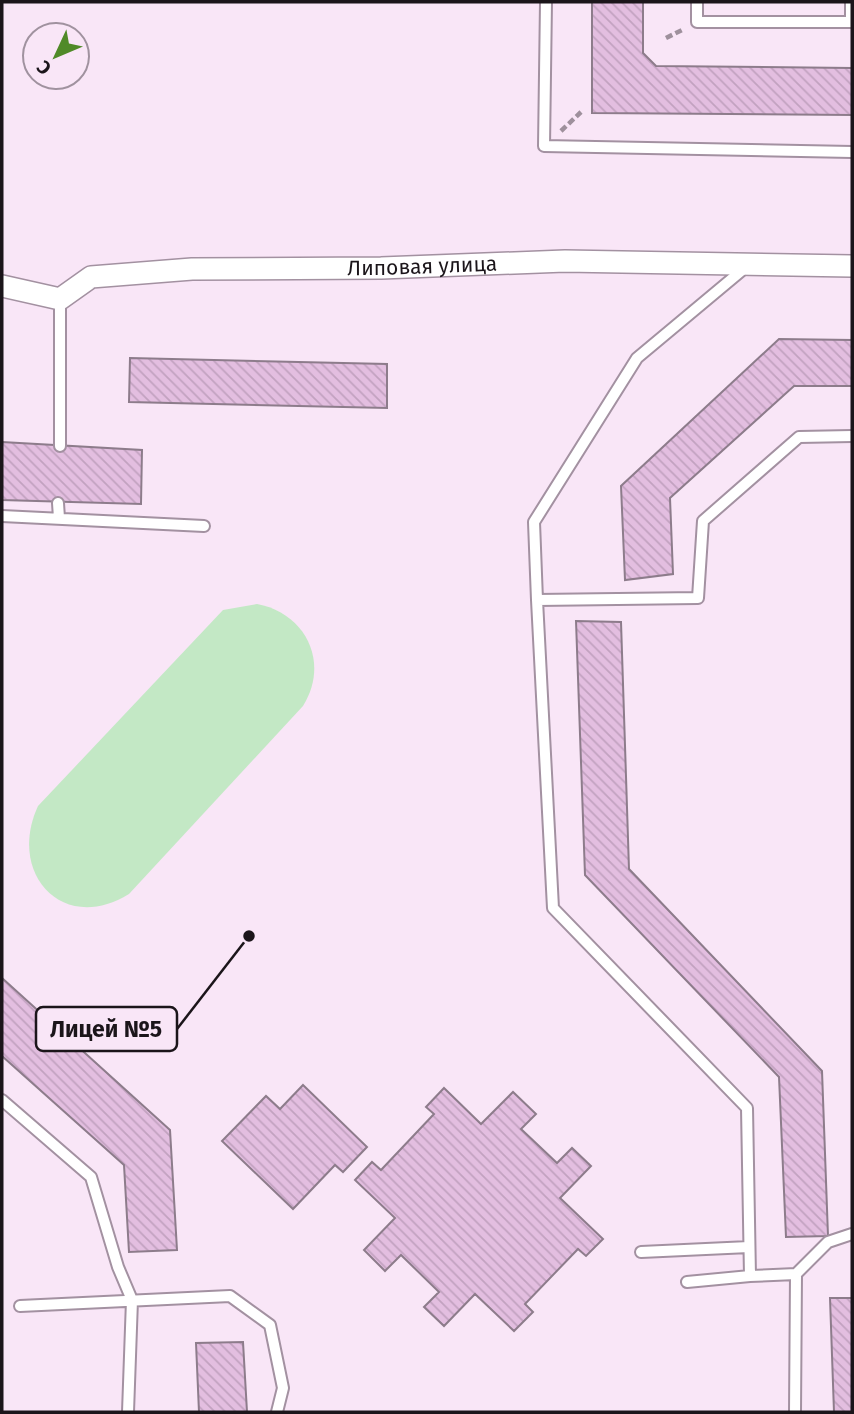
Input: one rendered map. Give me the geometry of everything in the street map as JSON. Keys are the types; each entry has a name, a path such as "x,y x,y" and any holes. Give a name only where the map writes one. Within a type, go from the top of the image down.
{"street":[{"name":"Липовая улица","path":"60,299 91,276 192,269 381,268 565,261 852,266"},
{"path":"2,286 60,299"}],"lane":[{"path":"546,2 544,146 852,152"},
{"path":"697,2 697,22 851,23 851,2"},
{"path":"749,265 637,358 534,522 553,908 747,1108 750,1276"},
{"path":"60,299 60,446"},
{"path":"537,600 698,598 703,521 799,437 852,436"},
{"path":"58,503 59,518"},
{"path":"2,516 204,526"},
{"path":"2,1100 91,1177 118,1267 132,1300 128,1412"},
{"path":"687,1282 796,1274 828,1242 852,1234"},
{"path":"641,1252 748,1247"},
{"path":"795,1412 796,1274"},
{"path":"20,1306 230,1296 270,1325 283,1388 277,1412"}],"green space":[{"path":"257,604 274,609 289,618 309,642 314,673 311,690 303,706 129,894 105,905 82,907 63,902 47,890 36,874 30,854 30,831 38,806 223,610"}],"building":[{"path":"592,2 643,2 643,53 656,66 852,68 852,115 592,113"},
{"path":"779,339 852,340 852,386 794,386 670,498 673,574 625,580 621,486"},
{"path":"130,358 387,364 387,408 129,402"},
{"path":"2,442 142,450 141,504 2,500"},
{"path":"576,621 621,622 629,869 822,1071 828,1236 786,1237 779,1077 585,875"},
{"path":"2,978 170,1130 177,1250 129,1252 124,1165 2,1056"},
{"path":"303,1085 367,1147 343,1172 335,1165 293,1209 222,1141 266,1096 280,1109"},
{"path":"444,1088 481,1124 513,1092 536,1114 521,1129 557,1163 572,1148 591,1166 560,1198 603,1239 586,1256 578,1249 525,1304 533,1312 514,1331 475,1294 444,1326 424,1307 439,1292 401,1255 385,1271 364,1250 395,1218 355,1180 372,1162 381,1170 434,1114 426,1107"},
{"path":"830,1298 852,1298 852,1412 834,1412"},
{"path":"243,1342 247,1412 199,1412 196,1343"}],"place":[{"name":"Лицей №5","path":"249,936"}]}
